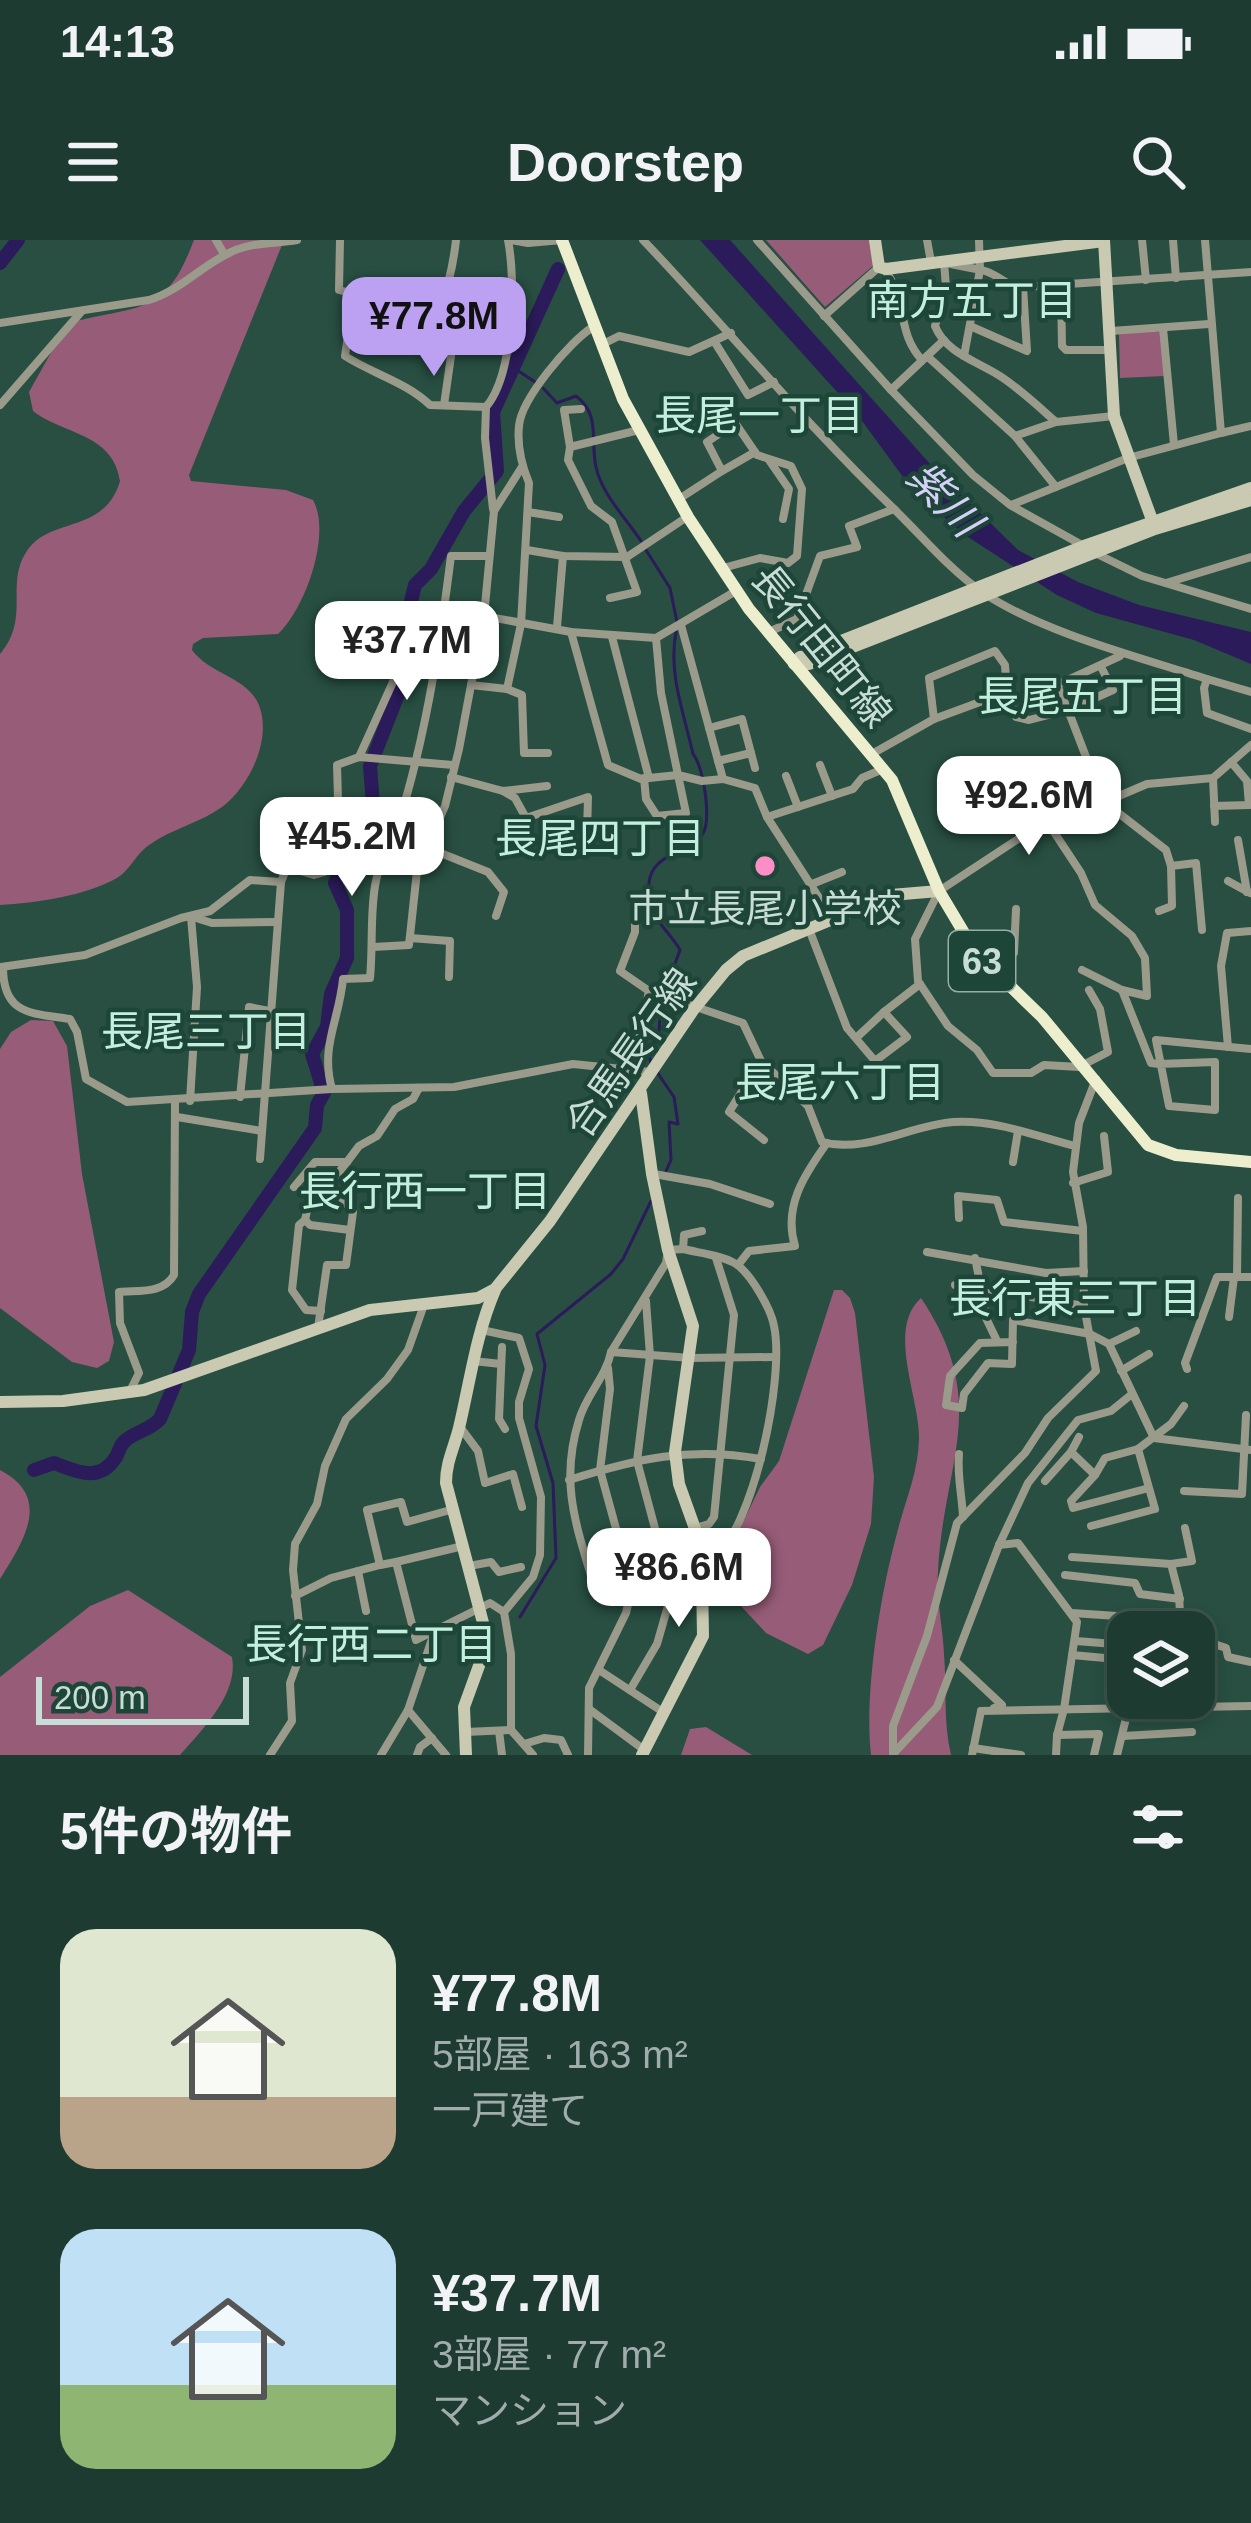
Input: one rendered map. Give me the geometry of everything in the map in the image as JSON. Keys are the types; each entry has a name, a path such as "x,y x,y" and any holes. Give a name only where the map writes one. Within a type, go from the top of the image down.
{"main road":[{"name":"長行田町線","path":"563,240 600,346 639,430 688,517 767,633 883,769 898,792 939,891 986,965 1042,1017 1148,1145 1176,1155 1251,1162"}],"street":[{"path":"216,240 224,254"},
{"path":"0,323 168,294 224,254 244,246 296,240"},
{"path":"340,240 339,290 354,294 346,356 376,376 416,392 430,405 486,406 494,398 507,358 509,240 563,240"},
{"path":"398,332 425,325 451,281 456,240"},
{"path":"643,240 833,450 1006,607 1110,648 1251,692"},
{"path":"758,240 891,390 973,475 1010,505 1088,549 1165,584 1251,609"},
{"path":"875,240 882,268 902,304 905,342 1015,436 1056,487"},
{"path":"927,240 946,287 935,326 944,340 964,357 1004,378 1056,422"},
{"path":"964,357 981,264 979,240"},
{"path":"824,316 882,268 981,264 1026,246 1104,240 1114,416 1154,525"},
{"path":"1142,240 1146,280"},
{"path":"1173,240 1176,278"},
{"path":"1205,240 1221,433"},
{"path":"981,264 1007,286 1061,287 1251,272"},
{"path":"970,326 1027,351 1023,286"},
{"path":"1061,287 1062,346 1066,350 1111,350"},
{"path":"2,399 82,311"},
{"path":"1111,331 1209,324"},
{"path":"507,689 521,624 527,550 529,484 518,427 524,410 566,348 593,327"},
{"path":"1163,328 1174,445"},
{"path":"600,346 619,336 689,352 731,333"},
{"path":"891,390 944,340"},
{"path":"713,341 748,395 775,382"},
{"path":"444,405 454,342"},
{"path":"722,569 760,558 788,562 797,556 802,489 791,466 755,452 723,404"},
{"path":"373,947 409,945 417,871 445,806 471,685 484,616 494,511 486,406"},
{"path":"581,410 564,410 568,460 591,506 612,522 637,592 610,598"},
{"path":"1015,436 1056,422 1114,416"},
{"path":"722,471 707,442 735,423"},
{"path":"1010,505 1128,458 1251,426"},
{"path":"570,447 639,430"},
{"path":"679,499 755,452"},
{"path":"768,459 789,489 783,519"},
{"path":"494,511 522,466"},
{"path":"794,664 808,664 1251,488"},
{"path":"1154,525 1251,500"},
{"path":"767,633 796,619 820,556 857,547 849,526 894,508"},
{"path":"528,512 559,517"},
{"path":"527,550 627,557 688,517"},
{"path":"332,1089 326,1052 340,1011 343,979 370,978 374,892 381,856 416,759 451,556 488,556"},
{"path":"557,627 563,556"},
{"path":"1165,584 1251,557"},
{"path":"359,757 403,660 441,634 484,616 572,632 656,638 736,591"},
{"path":"681,625 723,779"},
{"path":"572,632 608,765 646,778 723,779 754,788 767,817 832,918"},
{"path":"612,637 646,778 646,799 657,816 686,813 661,693 656,638"},
{"path":"934,719 929,678 995,651 1005,664 1007,692 1016,716 1029,720 1113,691 1100,665"},
{"path":"1120,656 1057,685 1103,801 1166,850 1172,906 1159,911"},
{"path":"1208,679 1204,688 1208,713 1251,729"},
{"path":"471,685 522,694 524,753 548,753"},
{"path":"870,755 934,719 1007,692"},
{"path":"710,728 742,719 755,768"},
{"path":"1089,990 1100,1009 1108,1052 1078,1067 1044,1064 1030,1073 993,1073 977,1050 948,1026 920,984 915,939 939,891 1018,839 1147,784 1213,778 1251,745"},
{"path":"718,760 751,753"},
{"path":"260,1159 277,922 287,867 314,875 325,872 339,833 337,765 359,757 453,765"},
{"path":"1214,806 1249,805 1247,781 1231,762"},
{"path":"820,765 832,796"},
{"path":"767,817 853,789 862,778 883,769"},
{"path":"786,776 798,807"},
{"path":"451,777 503,791 514,798 526,818 588,796 586,832"},
{"path":"1213,778 1215,822"},
{"path":"503,791 547,786"},
{"path":"1050,826 1095,904 1132,936 1145,958 1147,996 1122,990 1082,970"},
{"path":"1238,840 1249,893"},
{"path":"352,848 417,871"},
{"path":"428,848 488,872 504,892 496,916"},
{"path":"1171,866 1196,863 1202,930"},
{"path":"812,884 842,872"},
{"path":"281,881 250,880 210,910 85,956 1,967 5,994 16,1007 74,1023 86,1078 127,1102 490,1083 573,1064 651,1072"},
{"path":"1228,881 1249,893"},
{"name":"合馬長行線","path":"466,1755 464,1707 486,1634 446,1483 446,1464 495,1288 550,1221 694,1009 743,956 891,895 939,891"},
{"path":"986,965 1014,953 1016,909"},
{"path":"634,913 635,932 620,971 649,991 743,1023 761,1061 808,1106 822,1142 882,1139 950,1122 989,1124 1075,1146"},
{"path":"191,916 212,923 277,922"},
{"path":"190,1101 197,987 191,916"},
{"path":"808,928 831,991 856,1038 875,1061 907,1036 884,1012"},
{"path":"1228,1047 1221,966 1226,933 1251,931"},
{"path":"410,938 450,941 449,976"},
{"path":"856,1038 920,984"},
{"path":"1122,990 1150,1063 1159,1064 1215,1063 1215,1110 1169,1106 1159,1064 1156,1040 1251,1049"},
{"path":"632,1072 649,991"},
{"path":"240,1097 249,1007 269,1011"},
{"path":"761,1061 730,1112 764,1140"},
{"path":"893,1755 893,1726 927,1636 957,1523 1025,1453 1048,1418 1096,1371 1084,1306 1083,1231 1073,1183 1075,1146 1096,1079"},
{"path":"318,1328 327,1265 346,1265 353,1213 329,1184 359,1146 377,1136 395,1109 413,1099 418,1088"},
{"path":"588,1708 642,1752 703,1636 702,1578 708,1564 679,1484 675,1452 693,1326 652,1174 641,1092"},
{"path":"128,1393 140,1373 120,1323 119,1292 157,1290 174,1275 175,1102"},
{"path":"177,1117 262,1132"},
{"path":"1013,1162 1018,1131"},
{"path":"1073,1183 1108,1172 1104,1136"},
{"path":"738,1265 749,1251 795,1246 788,1222 795,1198 827,1143"},
{"path":"294,1187 315,1162 347,1162"},
{"path":"652,1174 710,1184 770,1204"},
{"path":"320,1311 306,1310 292,1290 299,1225 310,1202 336,1191"},
{"path":"959,1218 958,1196 997,1201 1004,1222 1083,1231"},
{"path":"1229,1317 1238,1198"},
{"path":"304,1220 310,1226 350,1230"},
{"path":"587,1755 589,1688 626,1612 632,1587 600,1470 611,1352 684,1234 702,1231"},
{"path":"608,1367 578,1420 568,1480 568,1496 598,1596 670,1579 708,1564 728,1546 761,1459 776,1330 769,1310 738,1265 675,1249"},
{"path":"927,1252 1046,1273 1084,1271"},
{"path":"695,1528 714,1517 724,1452 734,1315 716,1257"},
{"path":"975,1258 984,1307 998,1341"},
{"path":"1187,1369 1217,1277 1251,1277"},
{"path":"956,1285 1084,1306"},
{"path":"0,1402 128,1393 370,1310 478,1298 495,1288"},
{"path":"630,1690 657,1644 672,1592 638,1461 650,1357 645,1300"},
{"path":"269,1755 292,1721 290,1683 302,1650 295,1544 317,1504 326,1466 346,1419 387,1379 408,1350 425,1304"},
{"path":"964,1310 984,1307"},
{"path":"1012,1342 980,1343 950,1376 946,1405 962,1408 964,1394 988,1364 1012,1364 1013,1320 1090,1334 1108,1344 1154,1438"},
{"path":"480,1330 518,1338 529,1369 519,1418 541,1498 539,1564 505,1612 511,1654 511,1730 533,1755"},
{"path":"1108,1344 1136,1331"},
{"path":"502,1346 499,1419 505,1429"},
{"path":"611,1352 650,1357 774,1357"},
{"path":"1121,1371 1149,1354"},
{"path":"473,1361 501,1364"},
{"path":"893,1755 937,1707 999,1545 1028,1484 1078,1420 1111,1411 1132,1394"},
{"path":"1149,1488 1073,1508 1071,1501 1105,1458 1138,1449 1172,1424 1184,1406"},
{"path":"1184,1491 1242,1494 1248,1450 1246,1415"},
{"path":"459,1426 478,1451 485,1483 513,1474 522,1507"},
{"path":"1045,1480 1079,1438"},
{"path":"1154,1438 1248,1450"},
{"path":"1091,1526 1154,1509 1138,1449"},
{"path":"568,1480 675,1452 724,1452 761,1459"},
{"path":"1071,1452 1095,1475"},
{"path":"959,1454 963,1517"},
{"path":"380,1564 367,1510 401,1502 407,1522 454,1509"},
{"path":"1072,1557 1192,1562 1185,1528"},
{"path":"999,1545 1018,1543 1077,1622 1056,1755"},
{"path":"295,1596 331,1577 464,1546"},
{"path":"396,1562 416,1640 478,1606 490,1603 505,1612"},
{"path":"469,1566 491,1562 499,1572 521,1567"},
{"path":"1171,1564 1180,1611"},
{"path":"358,1570 366,1610"},
{"path":"1064,1575 1136,1583 1140,1594 1180,1599"},
{"path":"1070,1613 1107,1615"},
{"path":"381,1755 408,1710 435,1631"},
{"path":"1076,1641 1107,1643"},
{"path":"1215,1644 1226,1648 1228,1657 1238,1662 1251,1662"},
{"path":"1072,1655 1105,1658"},
{"path":"953,1659 1002,1706 981,1711"},
{"path":"599,1670 663,1712"},
{"path":"1215,1704 1251,1706"},
{"path":"981,1711 1107,1707"},
{"path":"408,1710 446,1755"},
{"path":"981,1711 973,1752 1022,1755"},
{"path":"1117,1755 1126,1719"},
{"path":"464,1732 511,1730"},
{"path":"499,1731 502,1755"},
{"path":"1123,1736 1192,1732"},
{"path":"1057,1735 1099,1734 1094,1755"},
{"path":"417,1755 432,1738"},
{"path":"524,1744 544,1738 561,1740 568,1755"}],"shaded area":[{"path":"194,240 284,240 189,475 191,481 286,490 313,500 319,532 313,570 298,607 278,634 203,638 193,644 200,658 248,689 260,708 260,749 249,776 232,798 213,813 149,845 122,875 104,884 60,898 0,905 0,654 14,628 20,566 35,542 101,510 120,481 108,453 33,411 29,392 53,349 76,321 136,308 162,294 184,264"},
{"path":"766,240 870,240 874,265 825,307"},
{"path":"1160,331 1165,376 1120,378 1119,333"},
{"path":"31,1020 53,1021 67,1046 82,1174 114,1342 109,1361 97,1368 72,1362 0,1308 0,1049 11,1032"},
{"path":"834,1290 850,1298 855,1313 874,1477 871,1524 852,1585 823,1645 808,1654 766,1633 739,1604 726,1582 723,1564 760,1487 779,1461"},
{"path":"921,1298 942,1336 959,1402 938,1582 951,1755 871,1755 870,1704 879,1616 918,1452 918,1422 905,1345 911,1311"},
{"path":"0,1470 16,1481 30,1507 24,1536 0,1579"},
{"path":"128,1590 232,1657 230,1684 208,1722 180,1755 0,1755 0,1677 90,1606"},
{"path":"706,1727 752,1755 681,1755 690,1729"}],"water":[{"name":"紫川","path":"700,240 730,240 931,465 1018,550 1078,582 1139,605 1251,632 1251,664 1194,640 1096,613 1057,595 962,533 911,488 857,414"}],"waterway":[{"path":"0,263 18,240"},
{"path":"34,1470 54,1463 95,1473 109,1465 126,1440 160,1419 189,1350 192,1312 199,1294 315,1128 317,1105 324,1093 312,1054 327,1027 331,994 347,958 347,910 335,883 345,859 369,832 374,818 370,766 409,662 405,626 415,585 431,569 464,511 497,471 493,412 558,269"},
{"path":"514,368 535,382"},
{"path":"543,388 557,403 576,396 584,403 592,420 599,477 641,541"},
{"path":"646,550 670,588 677,622"},
{"path":"665,991 680,950 652,910 651,873 666,858 694,843 702,835 706,818 703,782 675,678 676,632"},
{"path":"651,1065 649,1053 659,1032 661,999"},
{"path":"657,1072 674,1097 678,1124 669,1122 671,1160 666,1171"},
{"path":"520,1617 556,1558 553,1483 536,1426 545,1365 537,1334 611,1274 651,1201"}],"place":[{"name":"市立長尾小学校","path":"765,866"}],"district":[{"name":"南方五丁目","path":"972,300"},
{"name":"長尾一丁目","path":"759,415"},
{"name":"長尾五丁目","path":"1082,696"},
{"name":"長尾四丁目","path":"600,838"},
{"name":"長尾三丁目","path":"206,1031"},
{"name":"長尾六丁目","path":"840,1082"},
{"name":"長行西一丁目","path":"425,1191"},
{"name":"長行東三丁目","path":"1075,1298"},
{"name":"長行西二丁目","path":"371,1644"}]}
